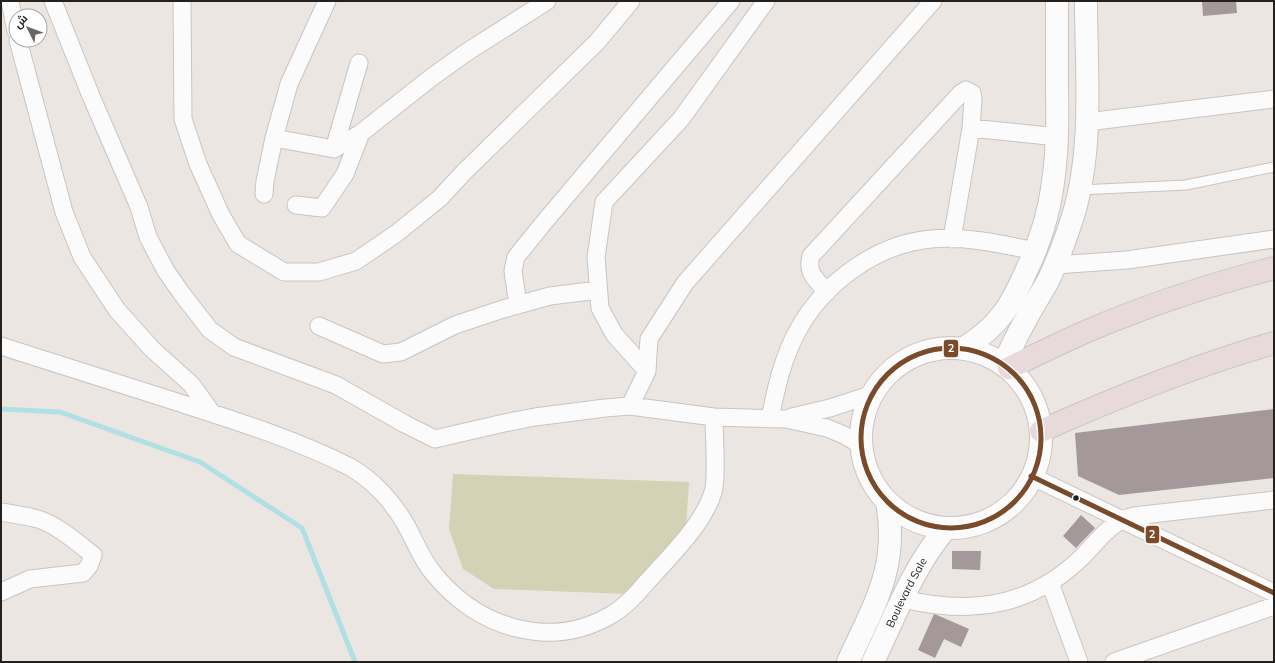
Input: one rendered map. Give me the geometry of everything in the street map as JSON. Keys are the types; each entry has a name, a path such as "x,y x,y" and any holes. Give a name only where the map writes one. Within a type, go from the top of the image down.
{"highway":[{"path":"1006,366 1131,314 1209,287 1274,268"},
{"path":"1041,431 1165,378 1274,343"}],"street":[{"path":"53,1 91,96 139,207 148,237 166,271 210,330 234,347 336,385 434,439 504,422 630,406 714,417 778,419 808,423 827,428 844,435 861,445"},
{"path":"182,1 183,119 198,164 221,215 238,244 284,272 319,272 356,260 398,233 440,198 464,172 597,42 631,1"},
{"path":"264,194 265,180 274,138 289,84 327,1"},
{"path":"274,138 334,149 361,133 432,77 467,52 547,1"},
{"path":"518,305 513,271 516,257 731,1"},
{"path":"647,372 614,334 600,308 596,257 604,202 681,119 766,1"},
{"path":"630,406 647,372 649,339 685,283 933,1"},
{"path":"964,348 978,340 990,330 1006,312 1018,292 1035,251 1046,218 1050,201 1058,137 1057,1"},
{"path":"1006,366 1017,336 1041,294 1055,265 1073,215 1079,190 1085,152 1087,122 1086,1"},
{"path":"20,48 64,212 82,257 117,310 152,348 191,384 212,413"},
{"path":"334,149 359,62"},
{"path":"827,292 809,268 811,256 961,93 966,90 972,93 973,99 971,128 952,239"},
{"path":"1087,122 1274,99"},
{"path":"971,128 1058,137"},
{"path":"296,204 322,208 345,174 361,133"},
{"path":"778,419 780,373 798,330 807,316 827,292 855,268 870,258 890,248 910,242 931,239 994,242 1035,251"},
{"path":"1055,265 1127,260 1274,239"},
{"path":"320,326 383,354 401,352 455,325 518,305 550,296 598,290"},
{"path":"1,346 270,432 316,450 353,469 373,484 388,499 398,512 431,571 455,596 473,609 497,622 512,628 540,632 571,630 587,626 603,620 617,611 640,590 695,527 707,509 714,488 714,417"},
{"path":"943,348 964,348 979,351 1006,366 1022,381 1031,396 1038,413 1041,431 1039,454 1031,476 1022,492 1010,505 996,515 964,527 946,528 930,526 914,521 900,513 887,502 877,490 869,476 864,461 861,445 863,422 866,410 873,394 886,376 902,362 922,352 943,348"},
{"path":"778,419 830,408 873,394"},
{"path":"1031,476 1274,593"},
{"path":"903,598 941,606 978,606 1016,599 1033,592 1050,582 1077,562 1112,526 1121,520 1134,516 1274,500"},
{"path":"848,662 880,592 888,562 891,530 887,502"},
{"path":"1,512 39,520 56,528 93,555 89,566 83,574 30,579 1,592"},
{"name":"Boulevard Sale","path":"873,662 915,573 933,544 946,528"},
{"path":"888,562 906,565 915,573"},
{"path":"1050,582 1078,662"},
{"path":"1114,662 1274,606"}],"lane":[{"path":"1079,190 1186,185 1274,167"}],"green space":[{"path":"453,474 689,482 686,529 629,594 494,589 463,569 449,529"}],"building":[{"path":"1202,1 1236,1 1237,13 1203,16"},
{"path":"1274,409 1274,478 1119,495 1078,476 1075,433"},
{"path":"1081,515 1095,528 1076,548 1063,536"},
{"path":"952,551 981,551 980,570 952,569"},
{"path":"934,614 969,629 961,647 944,639 935,658 918,650"}],"waterway":[{"path":"1,409 60,412 200,462 302,528 355,662"}],"transit line":[{"name":"2","path":"951,348 969,350 985,355 1001,363 1015,374 1026,388 1034,404 1039,420 1041,438 1039,456 1034,472 1026,488 1015,502 1001,513 985,521 969,526 951,528 933,526 917,521 901,513 887,502 876,488 868,472 863,456 861,438 863,420 868,404 876,388 887,374 901,363 917,355 933,350 951,348"},
{"name":"2","path":"1031,476 1274,593"}]}
